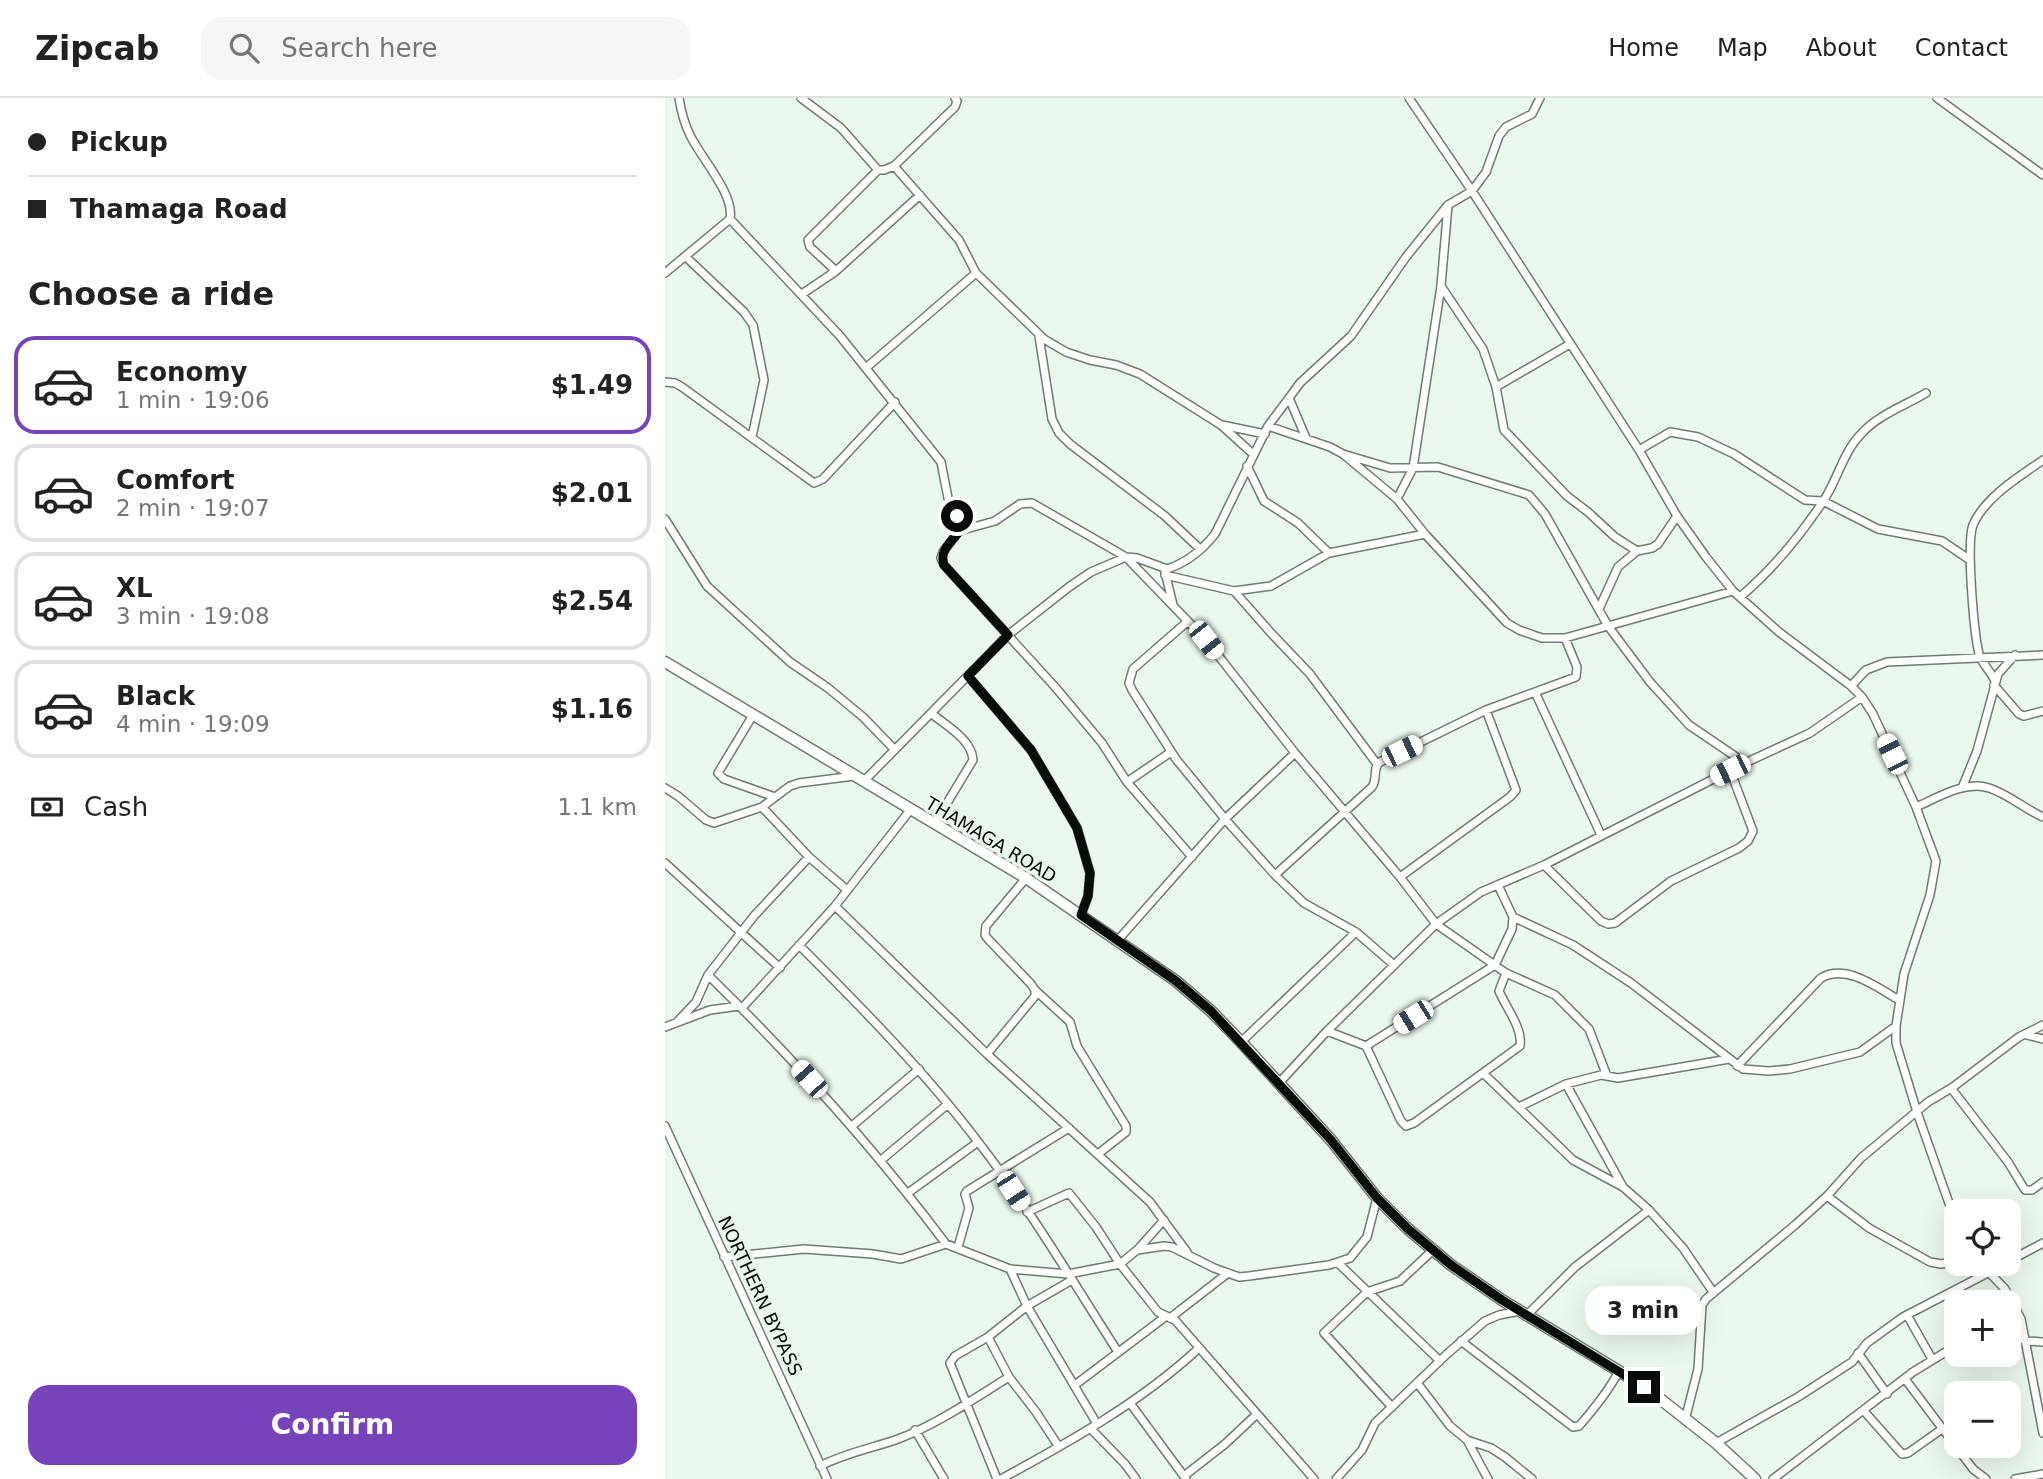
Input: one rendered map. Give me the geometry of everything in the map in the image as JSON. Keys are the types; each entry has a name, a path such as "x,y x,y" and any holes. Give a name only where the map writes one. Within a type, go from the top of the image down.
{"main road":[{"name":"THAMAGA ROAD","path":"665,663 1026,878 1176,981 1241,1042 1331,1140 1377,1198 1408,1229 1451,1265 1523,1313 1644,1387 1755,1479"}],"street":[{"path":"680,98 681,111 690,136 730,207 730,219 867,367 941,462 948,498 960,524 960,531"},
{"path":"801,98 841,128 878,170"},
{"path":"836,271 810,247 808,240 878,170 894,166 955,107 955,98"},
{"path":"1409,98 1639,450 1677,516 1733,591 1779,632 1850,686 1862,697 1873,714 1916,807 1936,861 1930,895 1907,960 1896,1026 1899,1056 1948,1199"},
{"path":"1164,571 1200,549 1215,534 1268,426 1300,383 1351,336 1389,285 1401,263 1448,205 1472,191 1486,172 1499,136 1506,127 1534,111 1540,98"},
{"path":"1937,98 2043,175"},
{"path":"894,166 959,240 976,273 1039,334 1066,352 1140,374 1221,425 1253,454"},
{"path":"801,295 836,271 920,195"},
{"path":"1397,499 1413,468 1441,286 1448,205"},
{"path":"665,272 730,219"},
{"path":"686,257 744,312 753,325 764,380 753,437"},
{"path":"867,367 976,273"},
{"path":"1441,286 1483,349 1496,387 1504,430 1567,496 1615,537 1637,551"},
{"path":"1039,334 1052,419 1059,433 1165,516 1200,549"},
{"path":"1496,387 1570,344"},
{"path":"666,381 682,387 814,483 823,479 895,402"},
{"path":"1740,597 1769,570 1823,502 1846,452 1865,429 1926,393"},
{"path":"1289,398 1306,438"},
{"path":"1221,425 1265,434"},
{"path":"1268,426 1390,468 1439,467 1529,495 1545,514 1608,626 1650,682 1689,725 1745,763"},
{"path":"1639,450 1670,432 1698,437 1734,454 1804,499 1823,502 1878,529 1942,541 1970,559"},
{"path":"1343,454 1397,499 1425,534 1507,623 1519,630 1542,638 1566,638 1733,591"},
{"path":"2043,460 2005,485 1977,518 1971,532 1970,559 1979,656 1995,683 2019,714 2024,716 2043,711"},
{"path":"1247,466 1264,501 1298,523 1329,553"},
{"path":"1192,857 1128,782 1102,743 944,565 941,558 943,552 960,531 995,521 1020,504 1032,503 1126,557 1206,640 1436,924 1506,973 1550,992 1586,1024 1592,1033 1607,1076"},
{"path":"1599,610 1613,573 1637,551 1658,544 1677,516"},
{"path":"665,519 707,586 790,662 828,688 863,717 895,750"},
{"path":"665,788 706,821 714,823 762,807 799,782 859,778 895,750 1008,635 1091,572 1126,557 1137,558 1164,571 1234,591 1271,586 1329,553 1425,534"},
{"path":"1164,571 1173,606"},
{"path":"1234,591 1322,689 1377,764 1375,783 1275,876"},
{"path":"1187,622 1133,669 1130,676 1132,690 1171,752 1275,876 1304,902 1356,932 1394,965"},
{"path":"1377,764 1486,710 1576,677 1577,667 1566,638"},
{"path":"1850,686 1866,670 1887,662 2043,655"},
{"path":"1962,788 1977,751 1995,683 2001,669 2015,656"},
{"path":"968,676 1031,750 1077,828 1090,873 1088,896 1081,915"},
{"path":"1535,692 1601,835"},
{"path":"1279,1083 1327,1031 1436,924 1481,892 1544,865 1730,770 1810,733 1862,697"},
{"path":"1400,877 1516,790 1486,710"},
{"path":"932,714 967,743 972,750 973,760 935,824"},
{"path":"753,715 718,773 724,779 775,797"},
{"path":"1128,782 1171,752"},
{"path":"1118,940 1225,819 1296,753"},
{"path":"1544,865 1601,921 1615,923 1671,881 1748,841 1753,831 1730,770"},
{"path":"1916,807 1962,788 1975,786 1991,789 2043,817"},
{"path":"762,807 809,857 847,890"},
{"path":"665,1027 710,1010 741,1007 835,906 911,809"},
{"path":"678,1021 697,1002 708,975 741,933 809,857"},
{"path":"665,863 780,968"},
{"path":"1026,878 986,926 985,935 1035,990 1070,1022 1077,1046 1126,1126 1126,1132 1098,1154"},
{"path":"1366,1046 1495,965 1512,929 1513,917 1498,885"},
{"path":"835,906 987,1054 1150,1202 1189,1255"},
{"path":"1513,917 1573,945 1631,983 1737,1066 1750,1070 1790,1069 1849,1055 1865,1049 1896,1026"},
{"path":"1241,1042 1356,932"},
{"path":"799,945 919,1069 978,1142 1118,1352"},
{"path":"1327,1031 1366,1046 1401,1121 1406,1126 1521,1044 1517,1028 1499,991 1506,973"},
{"path":"1737,1066 1827,974 1843,973 1853,976 1899,1000"},
{"path":"708,975 795,1063 852,1126 946,1244"},
{"path":"987,1054 1033,999 1035,990"},
{"path":"1685,1420 1698,1369 1702,1305 1713,1292 1748,1266 1827,1196 1861,1158 1936,1096 1951,1088 1986,1060 2043,1025"},
{"path":"2026,1034 2043,1039"},
{"path":"1519,1107 1566,1084 1729,1059"},
{"path":"852,1126 919,1069"},
{"path":"1483,1073 1573,1160 1623,1187 1649,1210 1683,1248 1713,1292"},
{"path":"1566,1084 1623,1187"},
{"path":"1951,1088 2008,1162 2025,1190 2032,1190 2043,1182"},
{"path":"880,1161 948,1104"},
{"name":"NORTHERN BYPASS","path":"665,1126 827,1479"},
{"path":"958,1247 969,1208 966,1192 1069,1128"},
{"path":"908,1193 978,1142"},
{"path":"1027,1212 1069,1193 1120,1264 1159,1312 1175,1320 1314,1479"},
{"path":"1827,1196 1870,1228 1930,1262 1944,1263"},
{"path":"1137,1250 1164,1245 1172,1247 1239,1277 1338,1263 1350,1258 1367,1237 1377,1198"},
{"path":"1336,1479 1362,1450 1370,1429 1461,1341 1493,1317 1523,1313 1575,1267 1649,1210"},
{"path":"1164,1220 1137,1250 1120,1264 1070,1277 988,1337 955,1356 950,1363 965,1404 999,1479 1094,1427 1169,1376 1199,1348"},
{"path":"2021,1255 2043,1243"},
{"path":"724,1257 804,1249 873,1254 901,1259 946,1244 1010,1269 1070,1277"},
{"path":"1392,1408 1325,1335 1325,1331 1367,1292 1400,1281 1433,1250"},
{"path":"1338,1263 1440,1361"},
{"path":"1010,1269 1027,1307 1075,1385 1094,1427 1136,1479"},
{"path":"1075,1385 1228,1273"},
{"path":"1716,1444 1852,1362 1867,1343 1907,1315 1981,1276"},
{"path":"1993,1276 2018,1310 2043,1433"},
{"path":"1907,1315 1932,1359"},
{"path":"988,1337 1009,1377 1059,1447"},
{"path":"2021,1339 2043,1342"},
{"path":"1461,1341 1573,1427 1579,1426 1590,1414 1619,1371"},
{"path":"1773,1479 1944,1352"},
{"path":"1858,1353 1887,1394"},
{"path":"820,1466 844,1454 897,1440 1009,1377"},
{"path":"1905,1379 1973,1469 1986,1479"},
{"path":"1418,1384 1450,1426 1467,1440 1505,1457 1532,1479"},
{"path":"1130,1403 1185,1477 1257,1414"},
{"path":"1864,1411 1902,1454 1908,1453 1942,1429"},
{"path":"915,1430 944,1479"},
{"path":"1467,1440 1488,1479"},
{"path":"2015,1479 2043,1474"}],"route":[{"path":"957,516 960,531 941,558 952,576 1008,635 968,676 1031,750 1077,828 1090,873 1088,896 1081,915 1176,981 1211,1011 1331,1140 1377,1198 1408,1229 1451,1265 1502,1300 1644,1387"}]}
